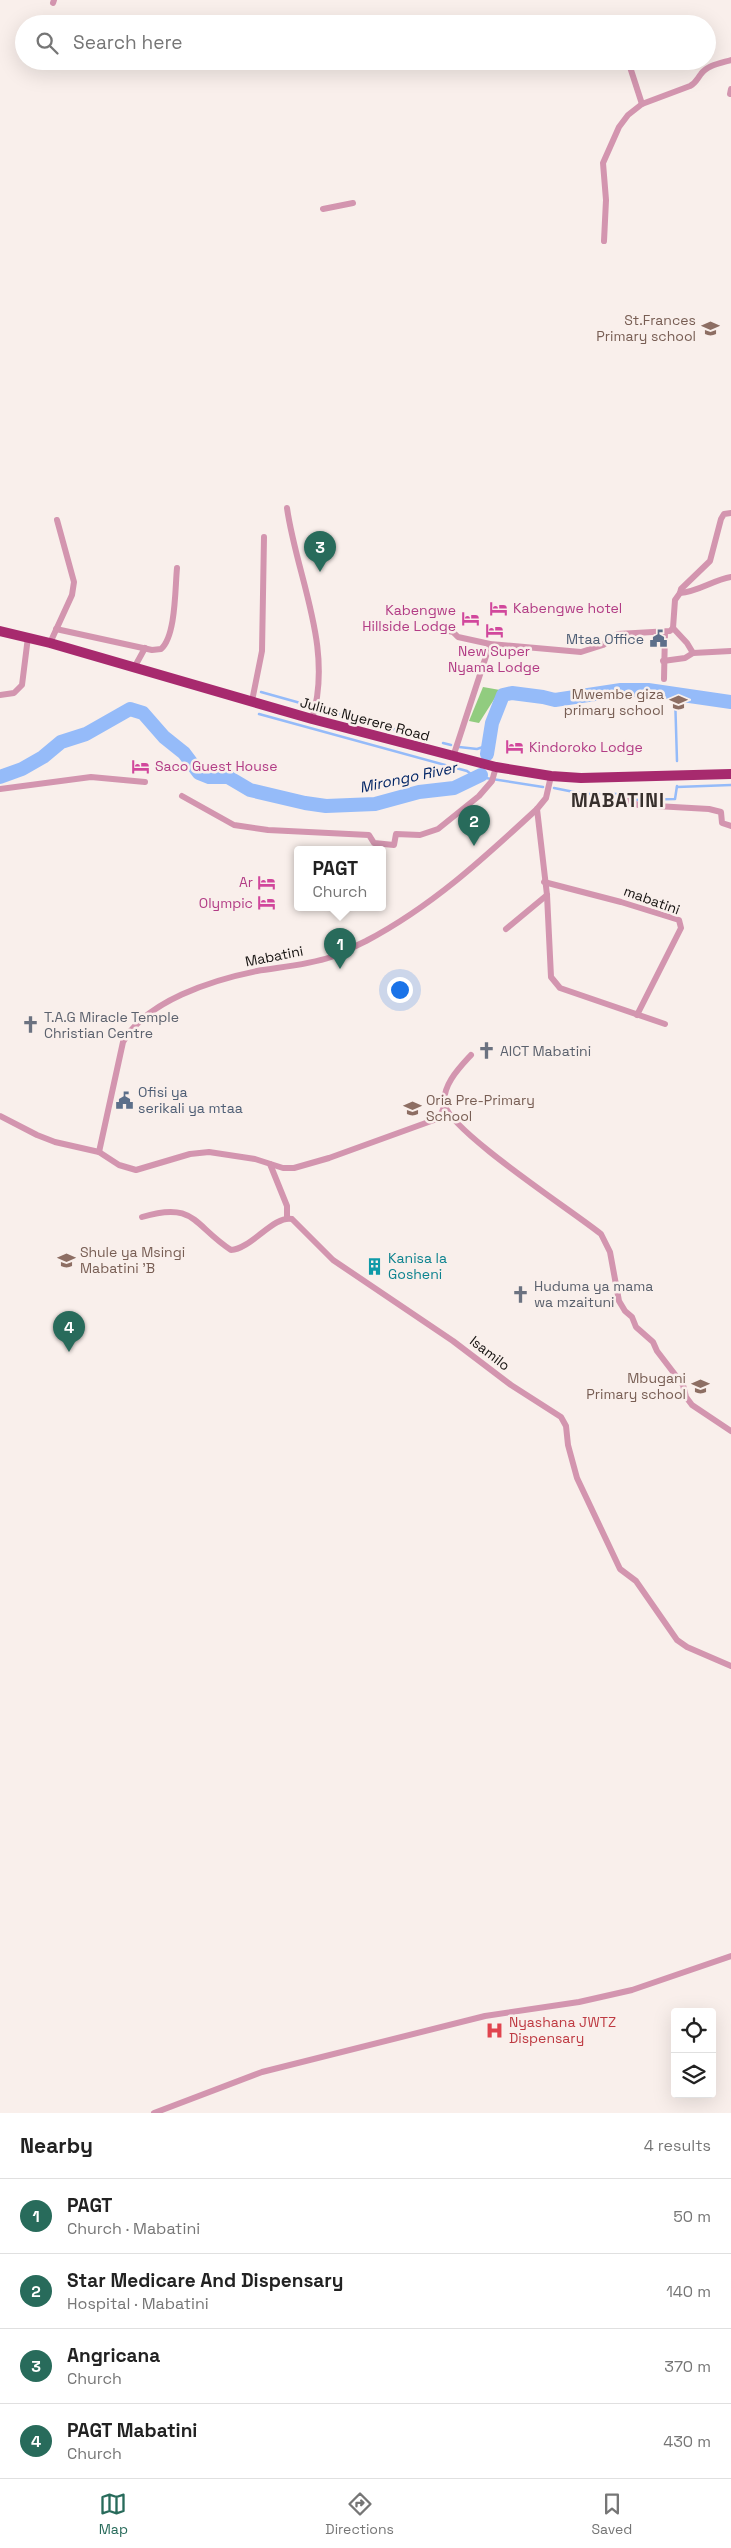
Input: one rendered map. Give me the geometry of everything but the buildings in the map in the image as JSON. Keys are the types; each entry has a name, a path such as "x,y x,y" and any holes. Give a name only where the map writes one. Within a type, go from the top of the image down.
{"highway":[{"name":"Julius Nyerere Road","path":"0,631 50,642 252,701 315,711 453,757 494,775 581,778 731,774"}],"street":[{"path":"716,64 731,60"},
{"path":"631,70 642,104"},
{"path":"604,241 605,155 623,120 642,104 692,85 704,70"},
{"path":"730,94 731,89"},
{"path":"323,209 352,203"},
{"path":"287,508 295,555 311,607 320,653 320,692 315,711"},
{"path":"692,652 688,643 673,628 674,605 681,589 710,562 721,519 724,514 731,513"},
{"path":"50,642 72,596 74,582 56,520"},
{"path":"252,701 262,651 264,537"},
{"path":"56,629 152,650 161,649 169,640 177,568"},
{"path":"680,593 692,592 706,584 731,577"},
{"path":"440,629 453,632 458,637 490,644 581,652 603,645 618,634 665,632 673,628"},
{"path":"664,679 665,632"},
{"path":"0,695 14,693 20,689 28,637"},
{"path":"453,757 490,644"},
{"path":"134,668 145,648"},
{"path":"664,661 685,658 692,652 731,651"},
{"path":"182,796 234,824 268,830 368,835 374,843 394,845 396,834 420,835 438,829 479,796 494,775"},
{"name":"Mabatini","path":"100,1152 123,1042 130,1029 144,1016 158,1006 211,983 331,957 366,940 420,909 448,889 537,809 546,798 551,776"},
{"path":"0,789 91,778 145,782"},
{"path":"620,801 631,801 638,805 709,809 721,812 722,823 731,826"},
{"path":"537,809 546,895 550,968 554,983 560,988 665,1024"},
{"name":"mabatini","path":"544,882 621,902 679,920 681,928 637,1015"},
{"path":"506,929 546,895"},
{"path":"0,1116 55,1142 100,1152 119,1165 136,1170 204,1152 270,1164 282,1168 294,1168 329,1158 434,1120 441,1114 445,1105 449,1084 471,1055"},
{"path":"445,1105 476,1141 601,1234 610,1252 619,1301 625,1311 632,1317 636,1327 653,1342 657,1351 683,1386 686,1397 692,1405 731,1431"},
{"path":"142,1217 165,1210 179,1211 186,1214 231,1250 242,1247 287,1218 287,1206 270,1164"},
{"name":"Isamilo","path":"287,1218 296,1223 333,1260 453,1340 510,1385 561,1417 566,1426 568,1446 577,1478 620,1569 636,1581 677,1640 687,1647 731,1666"},
{"path":"154,2113 262,2072 485,2016 579,2002 632,1990 731,1956"}],"green space":[{"path":"483,687 500,690 479,723 469,721"}],"waterway":[{"name":"Mirongo River","path":"487,754 492,723 503,695 512,693 555,700 621,690 648,690 731,702"},
{"path":"261,692 397,730"},
{"path":"675,695 677,761"},
{"name":"Mirongo River","path":"0,777 22,769 43,757 61,742 86,734 130,709 143,713 164,737 184,753 199,773 209,777 228,777 250,790 305,803 326,806 375,804 419,792 454,788 481,775"},
{"path":"259,714 467,771 476,778"},
{"path":"406,732 412,735"},
{"path":"443,743 451,745"},
{"path":"459,747 477,749 489,745"},
{"path":"479,777 543,787"},
{"path":"677,787 731,785"},
{"path":"633,800 675,799 677,786"},
{"path":"554,788 584,794 619,794 625,798"}],"place":[{"name":"St.Frances Primary school","path":"710,328"},
{"name":"Angricana","path":"320,572"},
{"name":"Kabengwe hotel","path":"499,608"},
{"name":"Kabengwe Hillside Lodge","path":"470,618"},
{"name":"New Super Nyama Lodge","path":"494,631"},
{"name":"Mtaa Office","path":"658,639"},
{"name":"Mwembe giza primary school","path":"678,702"},
{"name":"Kindoroko Lodge","path":"515,747"},
{"name":"Saco Guest House","path":"141,766"},
{"name":"Star Medicare And Dispensary","path":"474,846"},
{"name":"Ar","path":"267,882"},
{"name":"Olympic","path":"267,903"},
{"name":"PAGT","path":"340,969"},
{"name":"T.A.G Miracle Temple Christian Centre","path":"30,1025"},
{"name":"AICT Mabatini","path":"486,1051"},
{"name":"Ofisi ya serikali ya mtaa","path":"124,1100"},
{"name":"Oria Pre-Primary School","path":"412,1108"},
{"name":"Shule ya Msingi Mabatini 'B","path":"66,1260"},
{"name":"Kanisa la Gosheni","path":"374,1266"},
{"name":"Huduma ya mama wa mzaituni","path":"520,1294"},
{"name":"PAGT Mabatini","path":"69,1352"},
{"name":"Mbugani Primary school","path":"700,1386"},
{"name":"Nyashana JWTZ Dispensary","path":"495,2030"}],"district":[{"name":"MABATINI","path":"618,800"}]}
